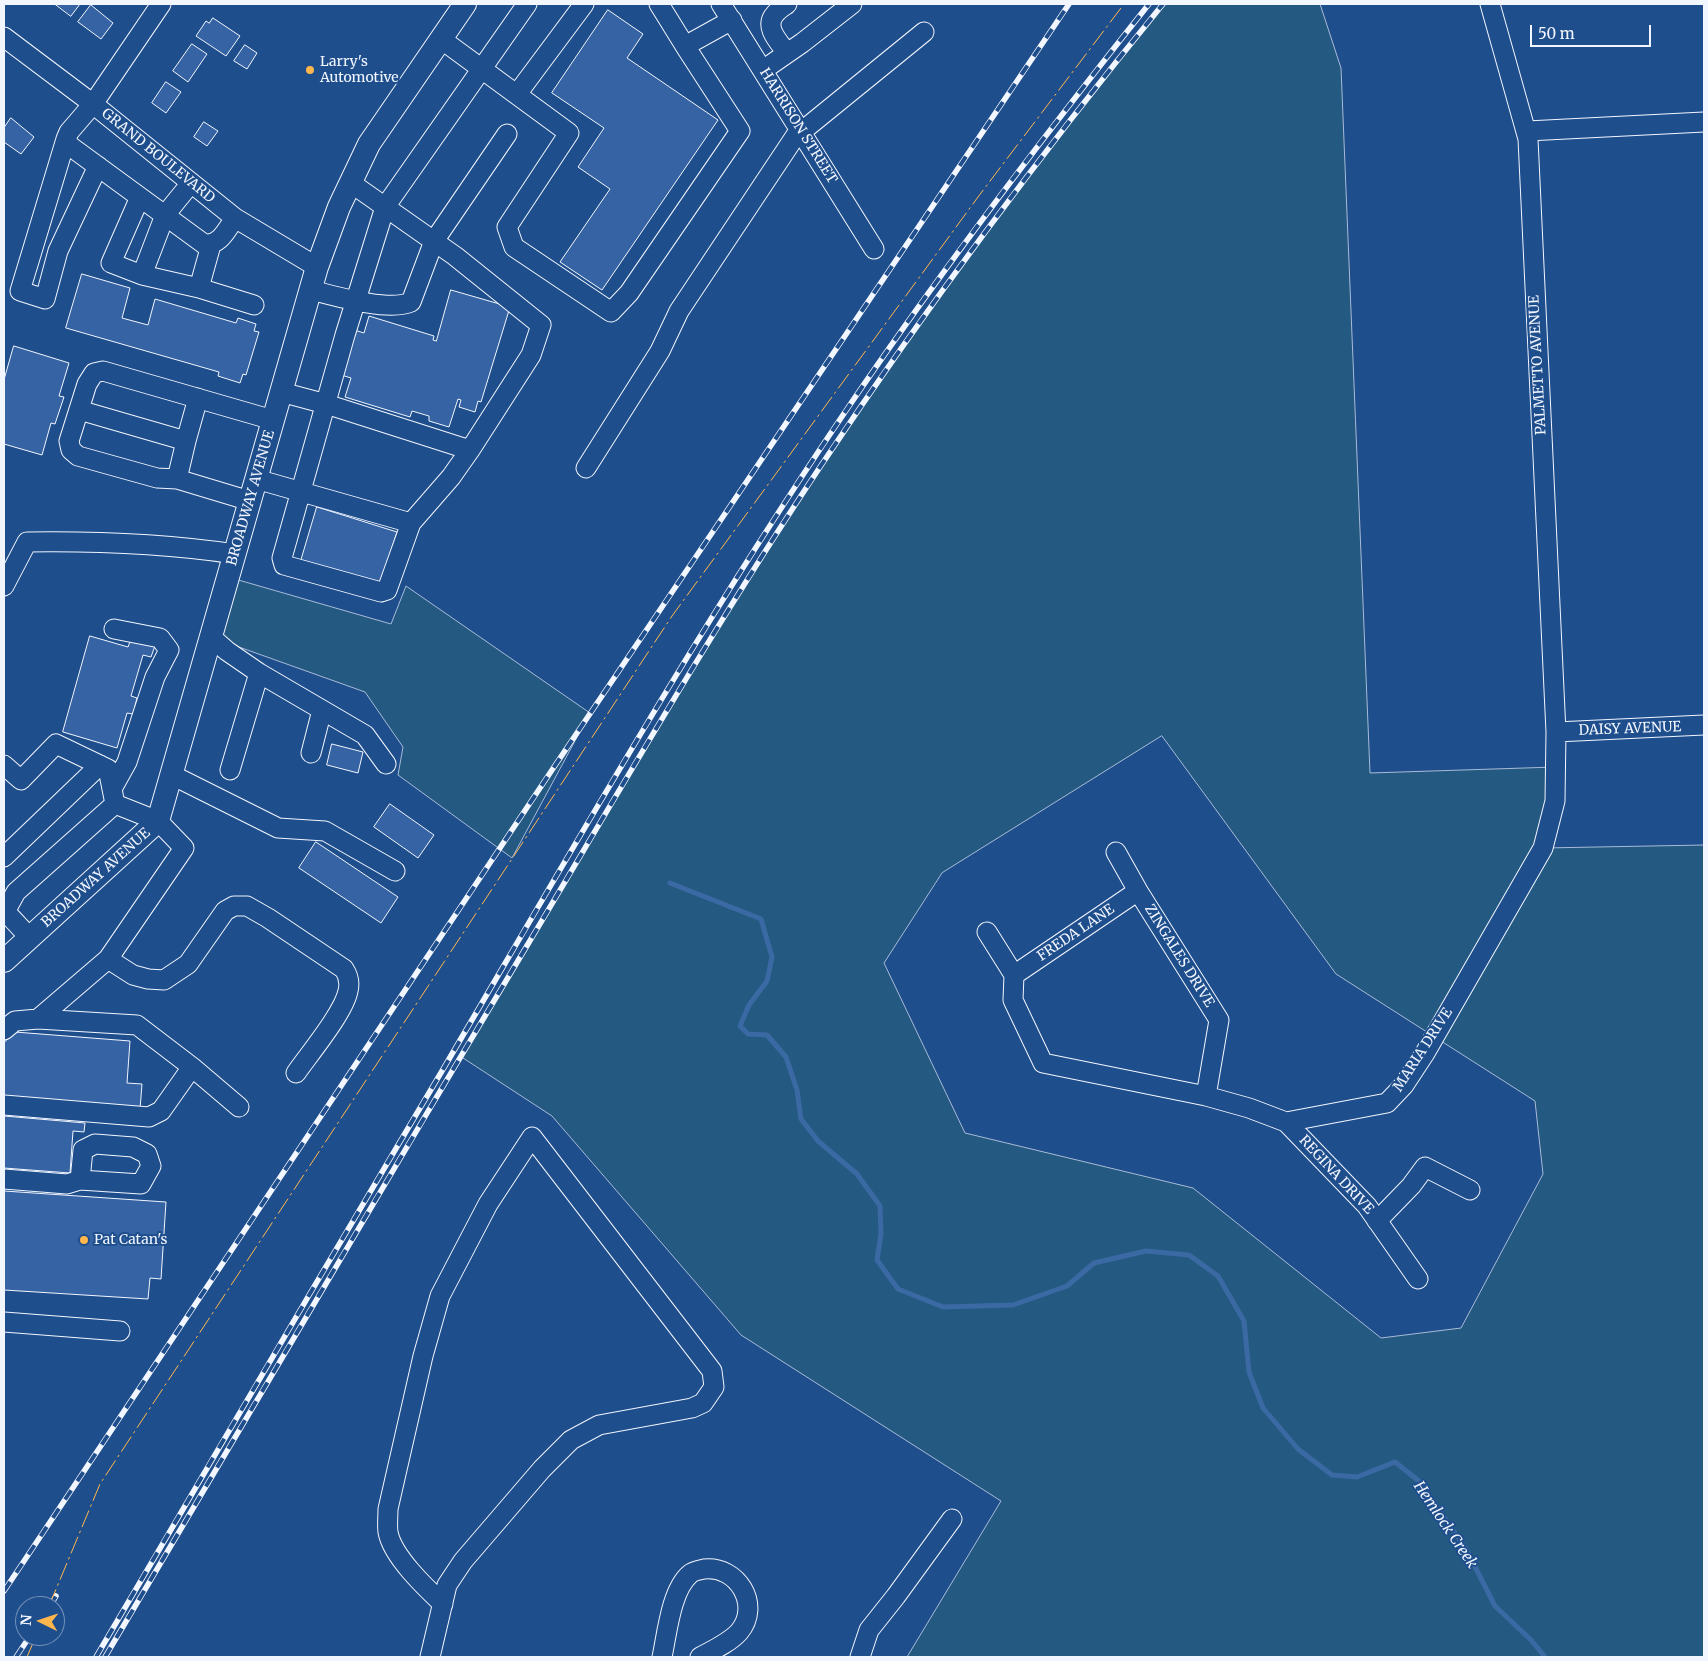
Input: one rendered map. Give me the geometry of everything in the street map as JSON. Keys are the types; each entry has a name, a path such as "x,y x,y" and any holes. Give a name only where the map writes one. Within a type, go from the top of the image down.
{"main road":[{"name":"BROADWAY AVENUE","path":"4,962 158,821 317,267 339,207 369,144 465,4"}],"street":[{"path":"98,166 58,251 45,299 20,291 69,132 93,104 161,4"},
{"path":"351,183 386,207 456,256 541,325 531,355 470,450 451,477 410,522 387,590 381,592 284,565 282,558 356,301 386,207 527,4"},
{"path":"517,94 584,4"},
{"path":"441,39 569,133 507,227 514,247 611,312 629,293 740,131 659,4"},
{"name":"HARRISON STREET","path":"722,4 874,249"},
{"path":"787,4 774,14 771,24 772,32 787,53"},
{"path":"763,70 852,4"},
{"name":"PALMETTO AVENUE","path":"1490,4 1527,131 1556,732"},
{"path":"685,46 732,20"},
{"path":"586,468 660,351 679,311 800,130 924,32"},
{"name":"GRAND BOULEVARD","path":"4,37 93,104 235,218 317,267"},
{"path":"1527,131 1704,122"},
{"path":"311,290 356,301 402,306 410,302 434,241 507,134"},
{"path":"66,139 70,146 204,244 211,245 218,241 235,218"},
{"path":"142,275 165,215 192,183"},
{"path":"140,197 111,263 142,275 198,288 254,305"},
{"path":"198,288 211,245"},
{"path":"250,501 177,479 157,478 78,456 71,450 69,441 87,384 94,373 102,371 273,420"},
{"path":"282,392 326,404 470,450"},
{"path":"177,479 198,398"},
{"path":"79,410 186,441"},
{"path":"256,479 410,522"},
{"path":"4,586 28,542 81,542 205,550 235,554"},
{"path":"30,938 5,911 16,892 113,797 128,762 155,677 169,650 160,638 114,630"},
{"path":"211,638 259,674 365,735 386,764"},
{"path":"230,770 259,674"},
{"path":"311,753 322,710"},
{"name":"DAISY AVENUE","path":"1556,732 1704,725"},
{"name":"MARIA DRIVE","path":"1286,1122 1387,1103 1404,1086 1543,848 1555,802 1556,732"},
{"path":"4,765 21,780 56,744 108,769 113,797"},
{"path":"4,857 100,765"},
{"path":"172,775 278,828 325,831 395,871"},
{"path":"38,1019 108,959 184,848 158,821 113,797"},
{"name":"ZINGALES DRIVE","path":"1116,852 1138,891 1219,1020 1206,1096"},
{"name":"FREDA LANE","path":"1014,975 1138,891"},
{"path":"108,959 134,975 148,979 164,980 188,964 225,911 234,906 247,906 268,918 344,969 348,977 349,990 340,1010 296,1073"},
{"path":"987,932 1014,975 1013,1000 1043,1063 1206,1096 1249,1108 1286,1122"},
{"path":"4,1030 15,1021 38,1019 137,1025 238,1107"},
{"path":"4,1105 149,1117 161,1111 192,1068"},
{"name":"REGINA DRIVE","path":"1286,1122 1367,1206 1418,1279"},
{"path":"430,1657 443,1604 447,1585 463,1561 542,1469 571,1440 599,1425 692,1408 703,1403 714,1387 712,1371 532,1137 488,1204 440,1296 423,1356 388,1508 388,1534 399,1556 426,1588 443,1604"},
{"path":"1377,1220 1410,1186 1425,1166 1470,1190"},
{"path":"4,1179 67,1184 80,1180"},
{"path":"4,1322 120,1331"},
{"path":"860,1657 869,1630 952,1520"},
{"path":"662,1657 675,1599 682,1584 691,1573 713,1568 724,1571 743,1587 748,1600 746,1618 740,1630 729,1640 700,1657"}],"shaded area":[{"path":"1163,4 1320,4 1341,68 1370,773 1555,767 1543,848 1704,845 1704,1657 907,1657 1001,1501 741,1335 552,1116 460,1056 728,610 822,464 986,230","holes":["1162,736 1336,974 1535,1101 1543,1174 1461,1328 1381,1338 1193,1188 965,1133 884,963 942,873"]},
{"path":"228,577 391,624 406,586 590,713 512,858 398,775 403,747 365,692 211,637"}],"building":[{"path":"55,4 80,4 71,16"},
{"path":"91,5 113,23 101,39 78,22"},
{"path":"608,10 643,34 627,58 718,120 602,290 560,262 610,189 578,167 604,128 552,93"},
{"path":"213,18 240,36 226,56 196,36 206,21 209,23"},
{"path":"192,44 207,54 188,82 173,71"},
{"path":"245,45 257,53 247,69 234,61"},
{"path":"166,82 181,92 166,113 152,103"},
{"path":"11,118 34,137 21,154 4,142 4,128"},
{"path":"204,122 218,131 207,146 194,137"},
{"path":"82,274 130,288 122,318 148,325 155,299 236,323 238,318 256,324 254,331 259,332 246,375 243,374 240,383 218,376 219,372 66,328"},
{"path":"451,290 510,307 481,402 478,401 475,412 459,407 461,400 458,399 449,427 429,421 429,416 412,411 410,417 345,397 351,378 338,374 351,329 364,333 369,316 434,336 433,340 436,341"},
{"path":"14,346 69,363 59,396 64,397 55,424 51,423 42,455 4,444 4,380"},
{"path":"317,507 397,532 380,585 301,561"},
{"path":"90,636 128,647 132,636 156,643 151,657 143,655 131,696 137,698 133,714 127,713 117,748 63,732"},
{"path":"332,744 363,752 358,773 327,765"},
{"path":"390,804 434,835 418,858 374,827"},
{"path":"316,842 398,897 381,923 299,868"},
{"path":"15,1032 130,1041 127,1083 142,1084 140,1109 4,1099 4,1043"},
{"path":"4,1116 85,1123 84,1132 73,1131 70,1173 4,1168"},
{"name":"Pat Catan's","path":"4,1191 166,1202 161,1279 150,1278 148,1299 4,1290"}],"waterway":[{"name":"Hemlock Creek","path":"670,883 761,919 772,957 767,981 749,1005 740,1026 748,1034 767,1035 786,1057 797,1090 801,1119 818,1141 857,1174 880,1206 881,1234 877,1260 898,1289 943,1307 1013,1305 1067,1286 1094,1263 1146,1251 1189,1255 1218,1276 1244,1321 1249,1372 1263,1408 1298,1449 1332,1475 1357,1477 1395,1462 1419,1481 1466,1549 1495,1606 1531,1640 1545,1657"}],"railway":[{"path":"4,1591 554,767 1069,4"},
{"path":"96,1657 588,822 738,576 843,415 916,310 1031,155 1149,4"},
{"path":"105,1657 636,763 783,523 903,346 987,230 1163,4"},
{"path":"16,1657 23,1646"}],"power":[{"path":"53,1596 100,1484 672,616 978,197 1124,4"},
{"path":"27,1657 32,1646"}],"place":[{"name":"Larry's Automotive","path":"310,70"},
{"name":"Pat Catan's","path":"84,1240"}]}
